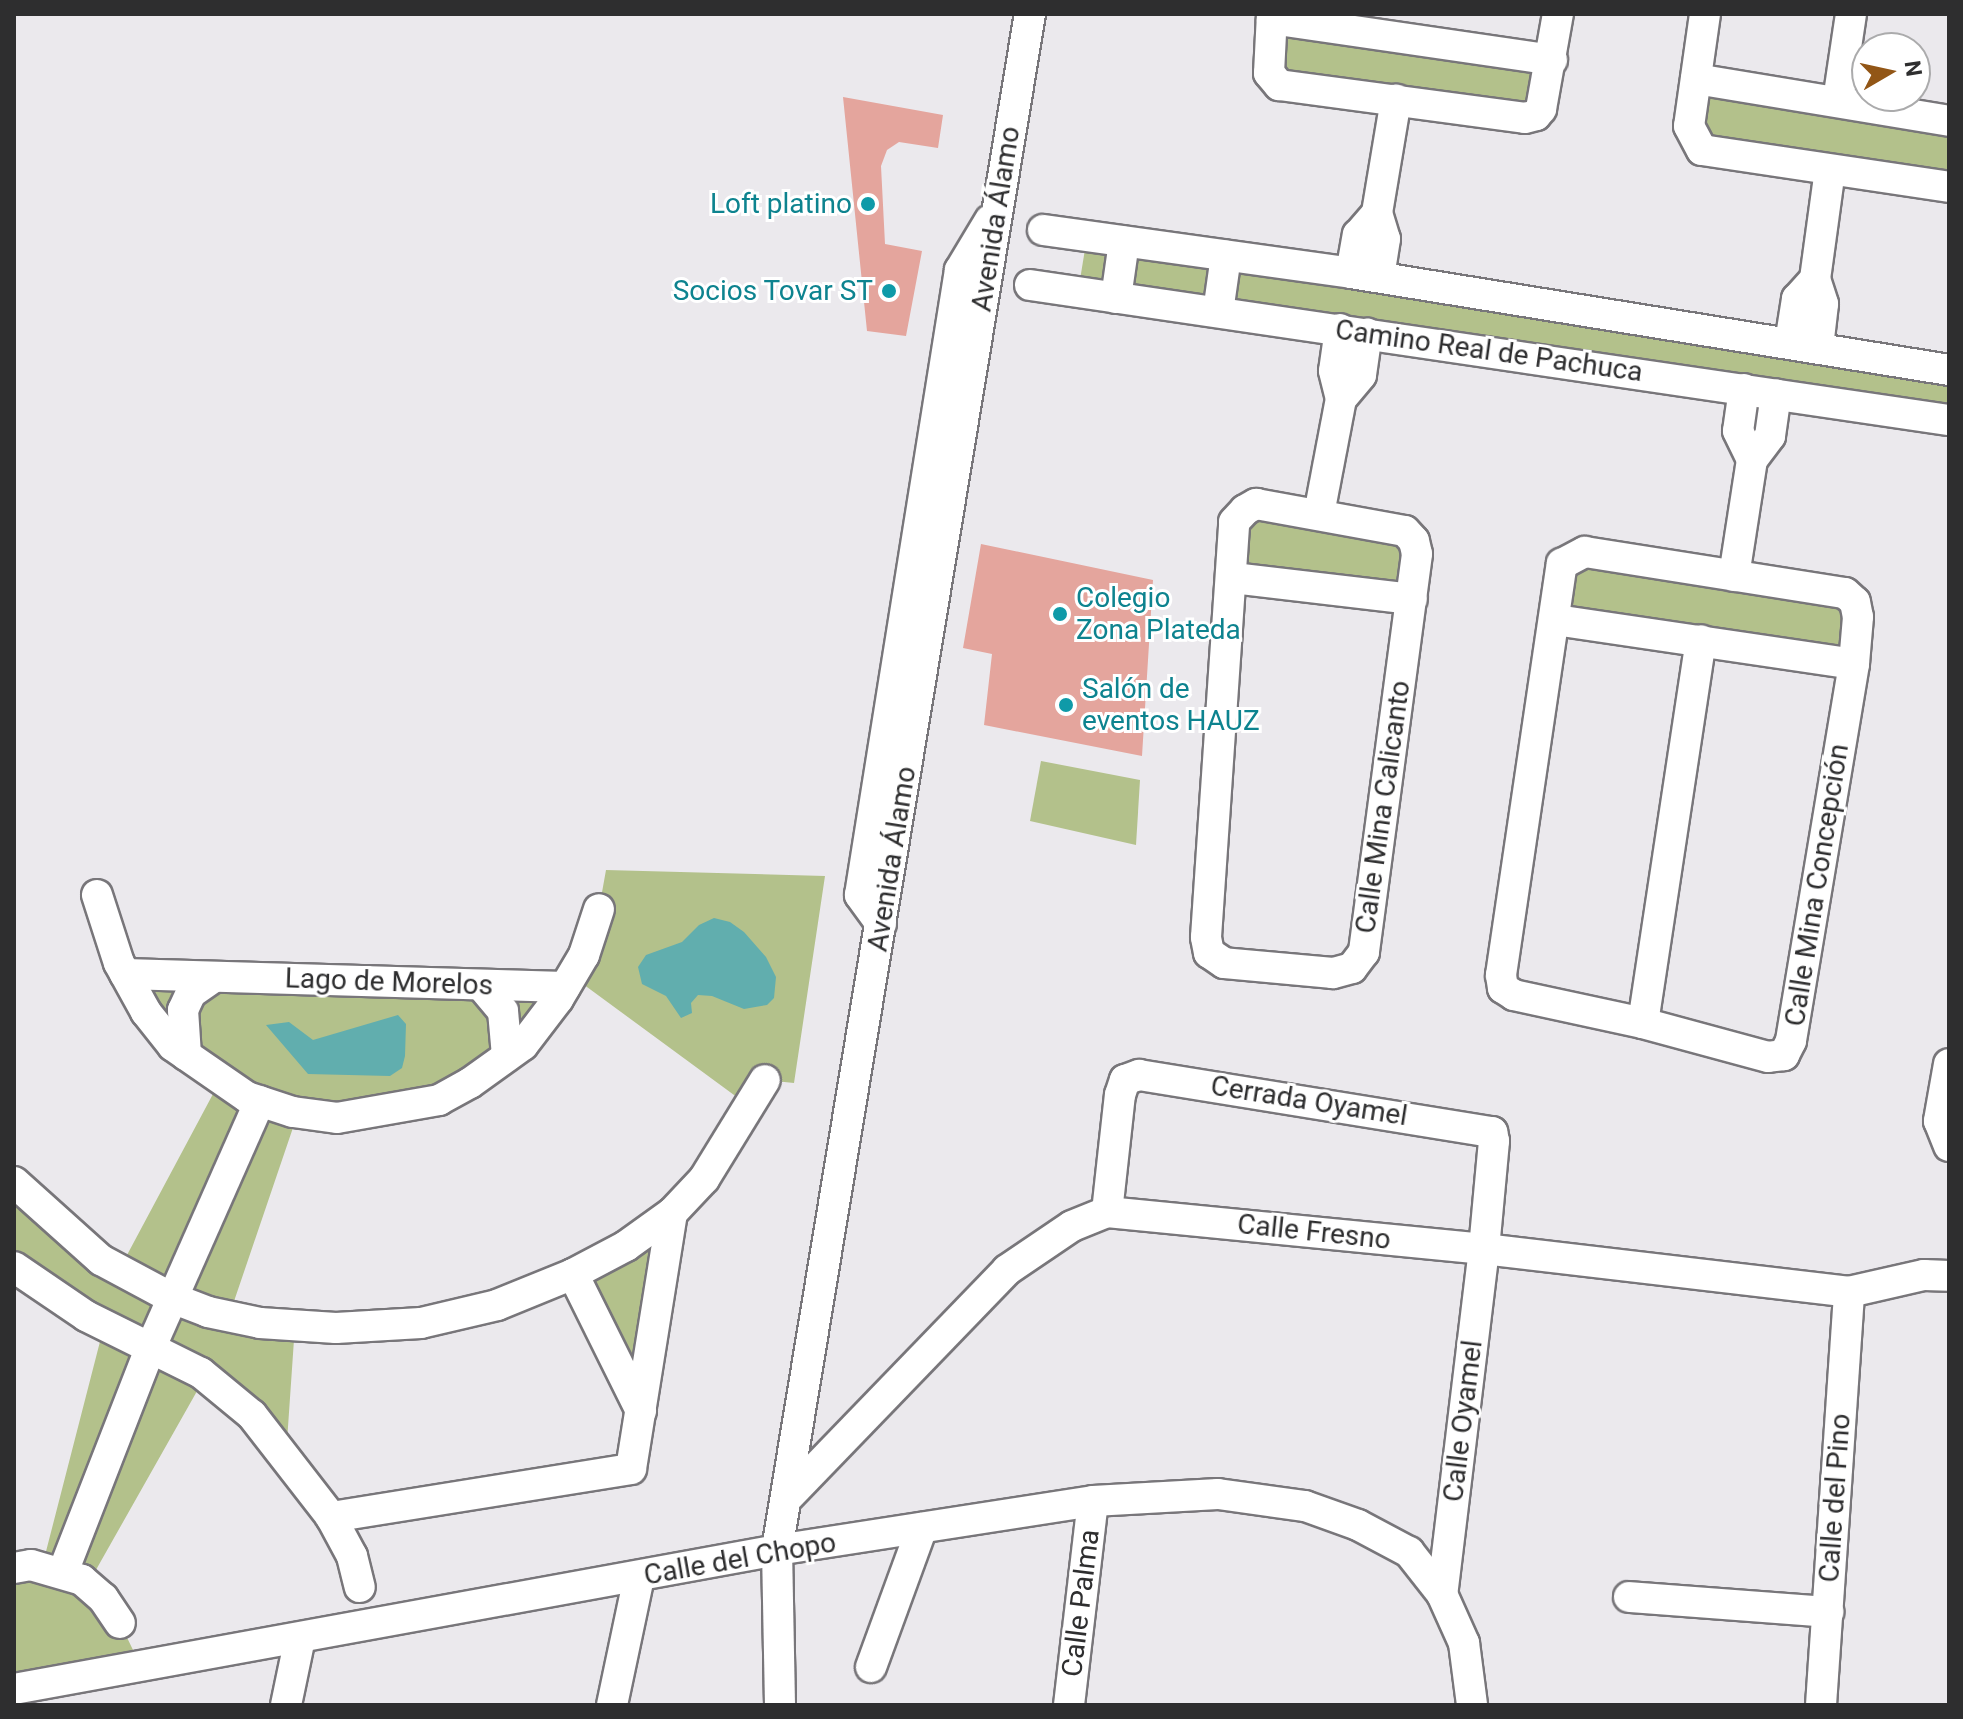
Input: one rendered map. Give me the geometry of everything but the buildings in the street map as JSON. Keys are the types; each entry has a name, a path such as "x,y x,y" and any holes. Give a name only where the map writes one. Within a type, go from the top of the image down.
{"street":[{"path":"999,205 991,134 1009,14"},
{"name":"Avenida Álamo","path":"780,1705 777,1550 1030,14"},
{"path":"1552,60 1408,25 1272,17 1269,73 1279,85 1525,118 1536,115 1541,109 1552,60 1558,14"},
{"path":"1705,14 1689,126 1702,150 1949,187"},
{"path":"1838,101 1851,14"},
{"path":"1696,79 1949,121"},
{"path":"1365,275 1385,239 1377,213 1396,100"},
{"path":"1804,345 1823,304 1815,279 1830,170"},
{"name":"Camino Real de Pachuca","path":"1043,230 1365,275 1583,313 1949,370"},
{"path":"1116,298 1124,242"},
{"path":"1218,312 1226,256"},
{"name":"Camino Real de Pachuca","path":"1030,285 1949,420"},
{"path":"1575,363 1583,313"},
{"path":"1319,514 1341,399 1334,371 1353,331"},
{"path":"1744,389 1738,431 1752,460"},
{"path":"1734,576 1752,460 1770,436 1776,394"},
{"name":"Calle Mina Calicanto","path":"1256,504 1319,514 1405,531 1414,541 1417,554 1364,952 1352,968 1333,973 1224,963 1209,953 1206,937 1233,578 1234,522 1256,504"},
{"name":"Calle Mina Concepción","path":"1585,552 1734,576 1845,593 1855,602 1858,617 1854,664 1791,1041 1784,1055 1768,1057 1643,1023 1514,995 1503,988 1501,975 1562,564 1585,552"},
{"path":"1233,578 1412,599"},
{"path":"1556,620 1854,664"},
{"path":"1643,1023 1701,640"},
{"path":"97,895 125,974 146,1012 173,1046 247,1097 293,1112 337,1118 439,1100 523,1045 584,955 599,909"},
{"name":"Lago de Morelos","path":"125,974 565,987"},
{"path":"186,1055 183,1010 191,993 214,977"},
{"path":"481,985 503,1011 507,1056"},
{"path":"1949,1065 1939,1121 1949,1146"},
{"name":"Cerrada Oyamel","path":"1107,1212 1120,1095 1125,1080 1139,1075 1485,1128 1492,1132"},
{"path":"14,1182 101,1260 172,1298 208,1312 260,1323 336,1328 421,1323 497,1305 573,1274 626,1246 672,1213 704,1179 765,1080"},
{"path":"63,1572 150,1349 260,1101"},
{"name":"Calle Oyamel","path":"1442,1594 1484,1249 1494,1141 1492,1132"},
{"name":"Calle Fresno","path":"788,1497 1007,1270 1072,1226 1107,1212 1484,1249 1849,1292 1924,1275 1949,1276"},
{"path":"331,1517 631,1469 672,1213"},
{"path":"14,1267 86,1316 201,1373 252,1415 331,1517 352,1556 360,1587"},
{"path":"573,1274 641,1411"},
{"name":"Calle del Pino","path":"1821,1705 1849,1292"},
{"name":"Calle del Chopo","path":"14,1689 777,1550 1093,1501 1218,1494 1305,1506 1358,1525 1409,1552 1442,1594"},
{"name":"Calle Palma","path":"1069,1705 1093,1501"},
{"path":"871,1667 922,1528"},
{"path":"14,1568 31,1565 82,1580 103,1598 120,1623"},
{"path":"612,1705 639,1577"},
{"path":"1442,1594 1464,1643 1472,1705"},
{"path":"1629,1597 1828,1612"},
{"path":"286,1705 300,1638"}],"green space":[{"path":"1281,25 1543,65 1530,112 1278,77"},
{"path":"1703,89 1949,129 1949,176 1695,137"},
{"path":"1087,237 1949,370 1949,420 1078,292"},
{"path":"1247,513 1407,536 1400,584 1239,566"},
{"path":"1572,559 1845,602 1839,647 1567,607"},
{"path":"1041,761 1140,780 1136,845 1030,821"},
{"path":"606,870 825,876 794,1083 765,1080 749,1106 572,976 599,909"},
{"path":"125,974 565,987 470,1083 298,1113 229,1316 295,1325 286,1456 205,1377 88,1584 120,1623 133,1650 14,1673 14,1568 42,1567 104,1326 14,1267 14,1182 119,1270 221,1079"},
{"path":"672,1213 641,1411 573,1274"}],"water":[{"path":"714,918 730,922 744,932 766,957 776,977 774,998 767,1005 744,1009 712,996 698,995 691,1003 692,1013 681,1018 666,996 642,984 638,967 646,955 682,942 699,925"},
{"path":"398,1015 406,1024 405,1056 402,1068 390,1076 308,1074 266,1025 289,1022 313,1040"}],"place":[{"name":"Loft platino","path":"868,204"},
{"name":"Socios Tovar ST","path":"889,291"},
{"name":"Colegio Zona Plateda","path":"1060,614"},
{"name":"Salón de eventos HAUZ","path":"1066,705"}]}
